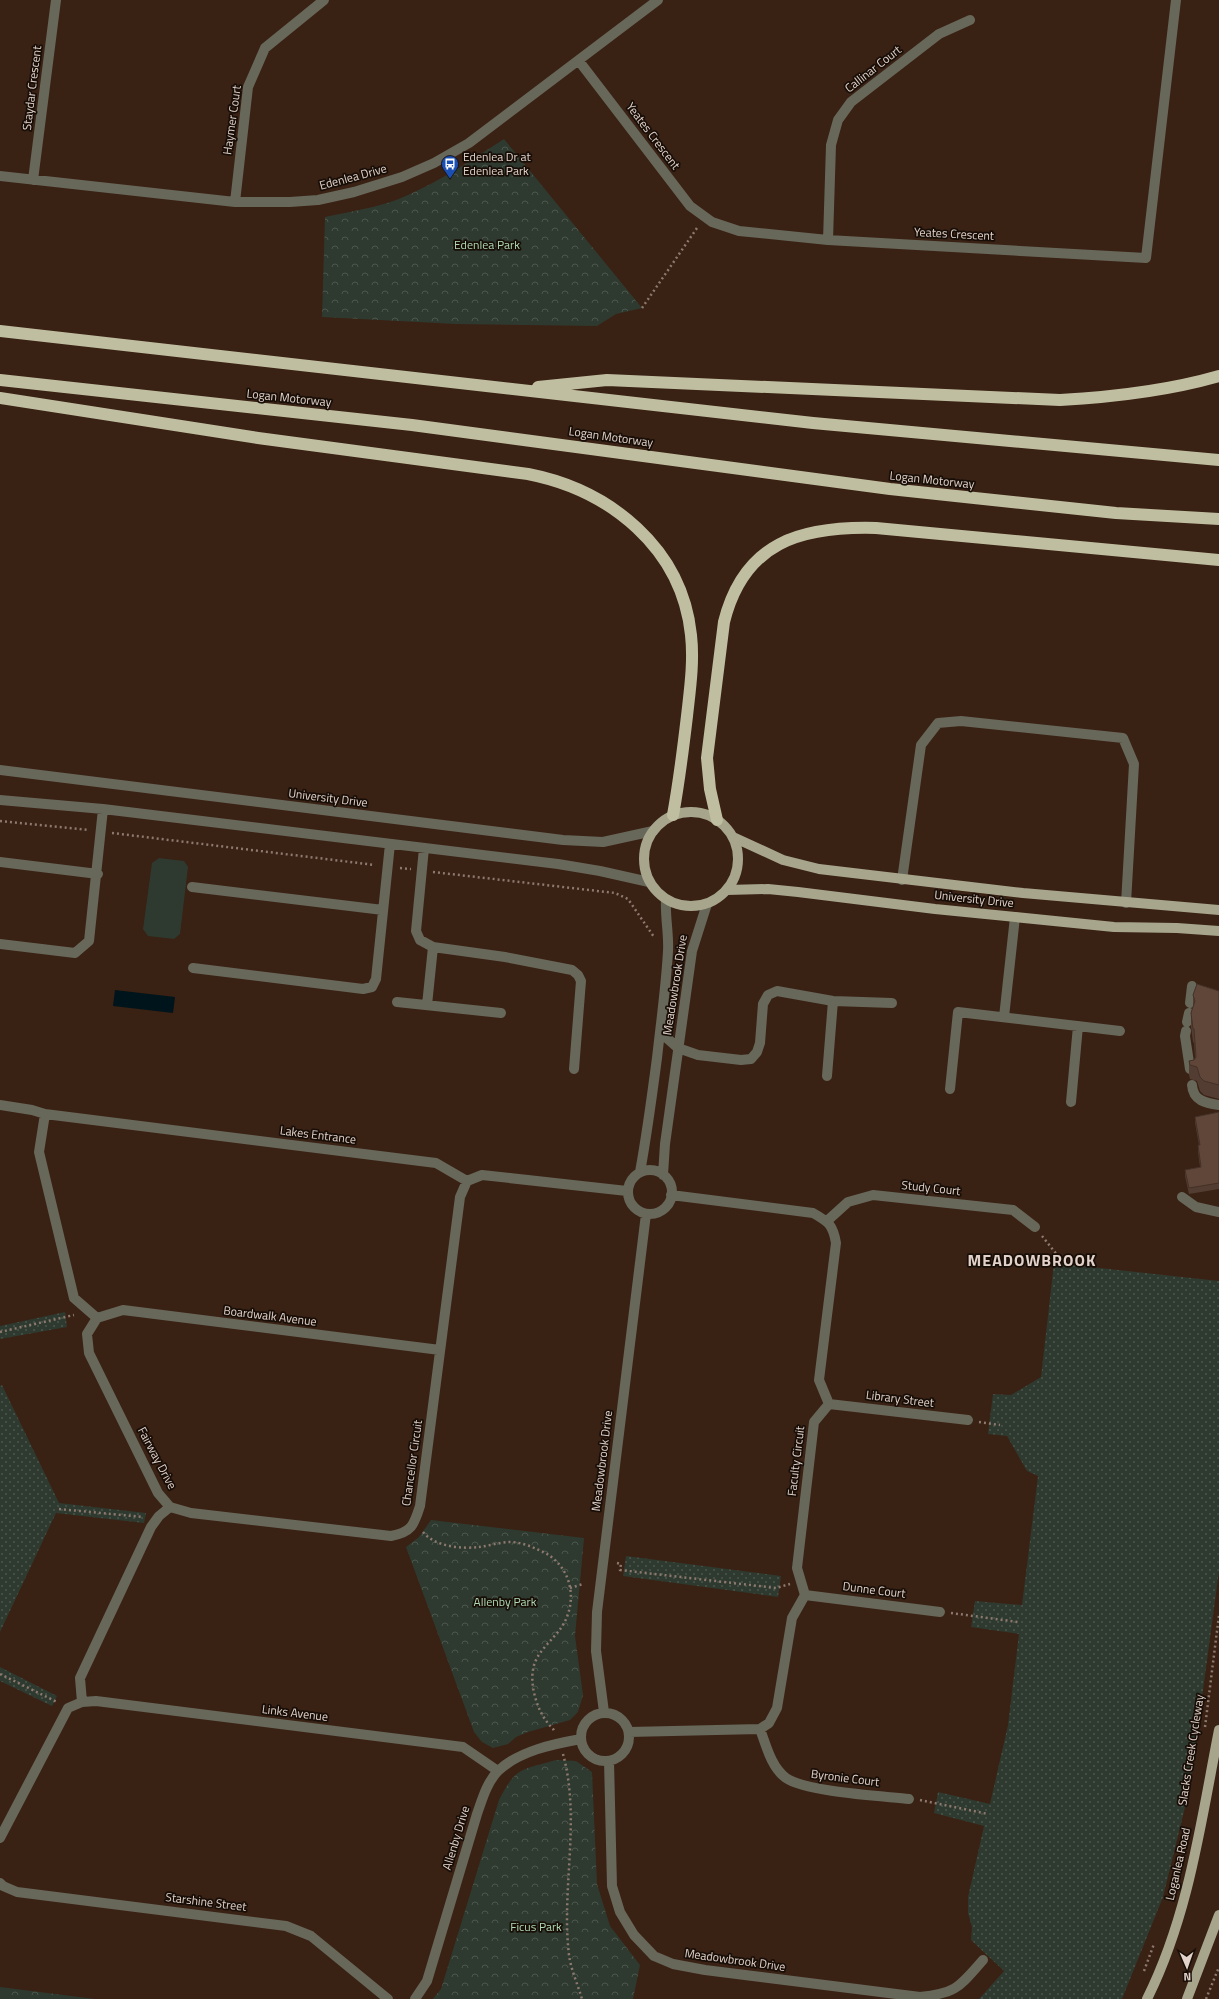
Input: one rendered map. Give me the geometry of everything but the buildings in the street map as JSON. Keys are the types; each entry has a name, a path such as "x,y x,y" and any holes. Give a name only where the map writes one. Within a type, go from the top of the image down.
{"highway":[{"path":"0,331 836,425 1219,460"},
{"path":"515,389 607,380 1060,400 1131,394 1182,385 1219,376"},
{"name":"Logan Motorway","path":"0,380 412,426 897,490 1108,512 1219,519"},
{"path":"0,398 258,438 528,474 568,484 590,494 632,523 648,540 667,566 676,583 685,607 691,634 691,675 681,772 673,815"},
{"path":"717,820 710,788 707,758 724,622 729,603 742,577 765,554 782,543 806,533 820,530 876,528 1219,560"}],"main road":[{"path":"688,812 703,814 717,820 726,827 733,838 738,851 738,865 734,878 727,890 718,898 707,904 693,907 679,905 666,900 656,892 649,882 644,869 646,843 652,831 673,815 688,812"},
{"name":"University Drive","path":"733,838 767,854 800,866 844,873 1126,903 1219,910"},
{"name":"University Drive","path":"727,890 798,892 1114,927 1177,928 1219,931"},
{"name":"Loganlea Road","path":"1147,1999 1173,1932 1190,1878 1219,1730"},
{"path":"1187,1999 1219,1915"}],"street":[{"name":"Staydar Crescent","path":"33,180 56,0"},
{"name":"Haymer Court","path":"235,202 248,87 265,48 324,0"},
{"name":"Edenlea Drive","path":"0,176 235,202 267,203 318,200 354,192 402,177 434,163 469,143 658,0"},
{"name":"Yeates Crescent","path":"578,61 690,206 712,222 739,231 828,240 1146,258 1176,0"},
{"name":"Callinar Court","path":"828,240 831,145 838,120 851,102 939,34 970,20"},
{"path":"902,880 921,745 938,723 961,721 1123,738 1134,764 1126,903"},
{"name":"University Drive","path":"0,770 563,840 603,842 652,831"},
{"path":"0,796 17,802"},
{"path":"0,800 104,809 565,865 649,882"},
{"path":"0,944 75,953 89,941 98,874 104,809"},
{"path":"193,968 363,990 372,987 376,979 390,844"},
{"path":"424,848 416,931 420,940 433,947 512,958 572,970 578,974 581,981 574,1069"},
{"path":"0,862 98,874"},
{"path":"192,887 383,910"},
{"name":"Meadowbrook Drive","path":"628,1191 633,1178 640,1172 646,1141 660,1032 668,953 668,927 665,913 666,900"},
{"name":"Meadowbrook Drive","path":"671,1195 671,1188 663,1175 665,1144 692,951 707,904"},
{"path":"1004,1017 1015,917"},
{"path":"427,1005 433,947"},
{"path":"1190,1069 1185,1036 1192,986"},
{"path":"678,1048 698,1056 741,1060 750,1059 757,1052 760,1043 764,1004 768,995 777,991 833,1001 892,1003"},
{"path":"827,1076 833,1001"},
{"path":"397,1002 501,1013"},
{"path":"950,1089 958,1012 1120,1031"},
{"path":"1071,1102 1078,1026"},
{"name":"Meadowbrook Drive","path":"660,1032 678,1048"},
{"path":"1192,1085 1194,1095 1200,1100 1219,1105"},
{"name":"Lakes Entrance","path":"0,1105 32,1110 45,1114 436,1162 467,1181"},
{"path":"45,1114 39,1152 74,1298 97,1318"},
{"path":"640,1172 655,1171 663,1175"},
{"path":"467,1181 482,1175 628,1191 631,1204 637,1210 646,1214 654,1214 661,1211 670,1202 671,1195 813,1213 827,1221 833,1229 836,1243 819,1380 829,1404"},
{"name":"Chancellor Circuit","path":"170,1507 191,1513 391,1536 404,1534 414,1522 420,1506 460,1197 467,1181"},
{"name":"Study Court","path":"827,1221 848,1202 873,1195 1013,1210 1035,1227"},
{"path":"1182,1197 1196,1207 1219,1212"},
{"name":"Meadowbrook Drive","path":"604,1712 596,1651 597,1612 646,1214"},
{"name":"Boardwalk Avenue","path":"97,1318 123,1310 440,1350"},
{"name":"Fairway Drive","path":"82,1702 80,1678 151,1527 159,1516 170,1507 158,1493 89,1353 87,1334 97,1318"},
{"name":"Library Street","path":"829,1404 968,1420"},
{"name":"Faculty Circuit","path":"804,1595 797,1568 814,1422 829,1404"},
{"path":"629,1732 760,1730 769,1722 777,1708 792,1618 804,1595"},
{"name":"Dunne Court","path":"804,1595 940,1612"},
{"name":"Links Avenue","path":"82,1702 96,1701 463,1747 498,1771"},
{"path":"0,1838 68,1708 82,1702"},
{"path":"604,1712 617,1716 627,1726 629,1732 627,1747 616,1758 609,1761 594,1758 583,1747 580,1739 581,1731 589,1718 604,1712"},
{"name":"Byronie Court","path":"760,1730 772,1762 785,1778 803,1786 909,1799"},
{"name":"Allenby Drive","path":"415,1999 427,1981 477,1814 486,1792 498,1771 516,1757 560,1743 580,1739"},
{"name":"Meadowbrook Drive","path":"609,1761 612,1886 624,1918 634,1935 654,1956 673,1964 705,1970 920,1997 944,1995 962,1985 983,1960"},
{"name":"Starshine Street","path":"0,1883 2,1886 17,1892 286,1926 311,1936 388,1999"}],"path":[{"path":"642,308 697,228"},
{"path":"0,821 615,893 628,899 655,937 660,938"},
{"path":"1035,1227 1058,1256 1059,1267"},
{"path":"0,1332 82,1313 97,1318"},
{"path":"968,1420 1000,1425"},
{"path":"60,1509 143,1517 159,1516"},
{"path":"414,1522 427,1537 441,1544 478,1547 509,1542 528,1545 546,1553 561,1565 569,1579 572,1597 562,1627 538,1655 533,1668 532,1682 540,1707 555,1734"},
{"path":"617,1563 621,1564 620,1570 776,1588 791,1584 804,1595"},
{"path":"570,1588 583,1584"},
{"path":"940,1612 1018,1622"},
{"name":"Slacks Creek Cycleway","path":"1205,1730 1219,1615"},
{"path":"0,1674 68,1708"},
{"path":"562,1753 566,1768 571,1805 567,1920 569,1957 582,1999"},
{"path":"909,1799 934,1802 988,1814"},
{"path":"1176,1872 1180,1856"},
{"path":"1143,1972 1156,1939"},
{"path":"1206,1999 1219,1967"}],"green space":[{"name":"Edenlea Park","path":"504,139 642,308 616,314 597,326 456,324 322,317 325,217 378,206 408,195 469,162"},
{"path":"159,858 184,861 188,867 180,934 174,939 148,936 143,929 152,863"},
{"path":"1054,1263 1219,1281 1219,1571 1190,1787 1163,1897 1122,1999 979,1999 1004,1971 971,1940 972,1927 968,1913 968,1897 984,1826 934,1813 938,1792 990,1804 1008,1725 1019,1634 971,1627 975,1601 1022,1605 1038,1476 1027,1471 1007,1436 988,1434 993,1394 1011,1395 1041,1377"},
{"path":"65,1312 67,1327 0,1339 0,1326"},
{"path":"2,1385 59,1503 146,1513 144,1523 56,1513 0,1632 0,1386"},
{"name":"Allenby Park","path":"431,1520 584,1538 575,1636 583,1695 578,1712 570,1720 528,1732 516,1737 508,1744 493,1748 482,1742 474,1732 406,1547 419,1537"},
{"path":"626,1556 781,1576 778,1597 623,1576"},
{"path":"0,1667 57,1696 52,1706 0,1681"},
{"name":"Ficus Park","path":"556,1760 576,1761 592,1772 597,1884 610,1926 640,1965 633,1999 433,1999 441,1989 499,1800 510,1781 521,1771"},
{"path":"0,1987 95,1999 0,1999"}],"water":[{"path":"115,990 175,997 173,1013 113,1006"}],"place":[{"name":"Edenlea Dr at Edenlea Park","path":"450,179"}],"district":[{"name":"MEADOWBROOK","path":"1032,1260"}]}
